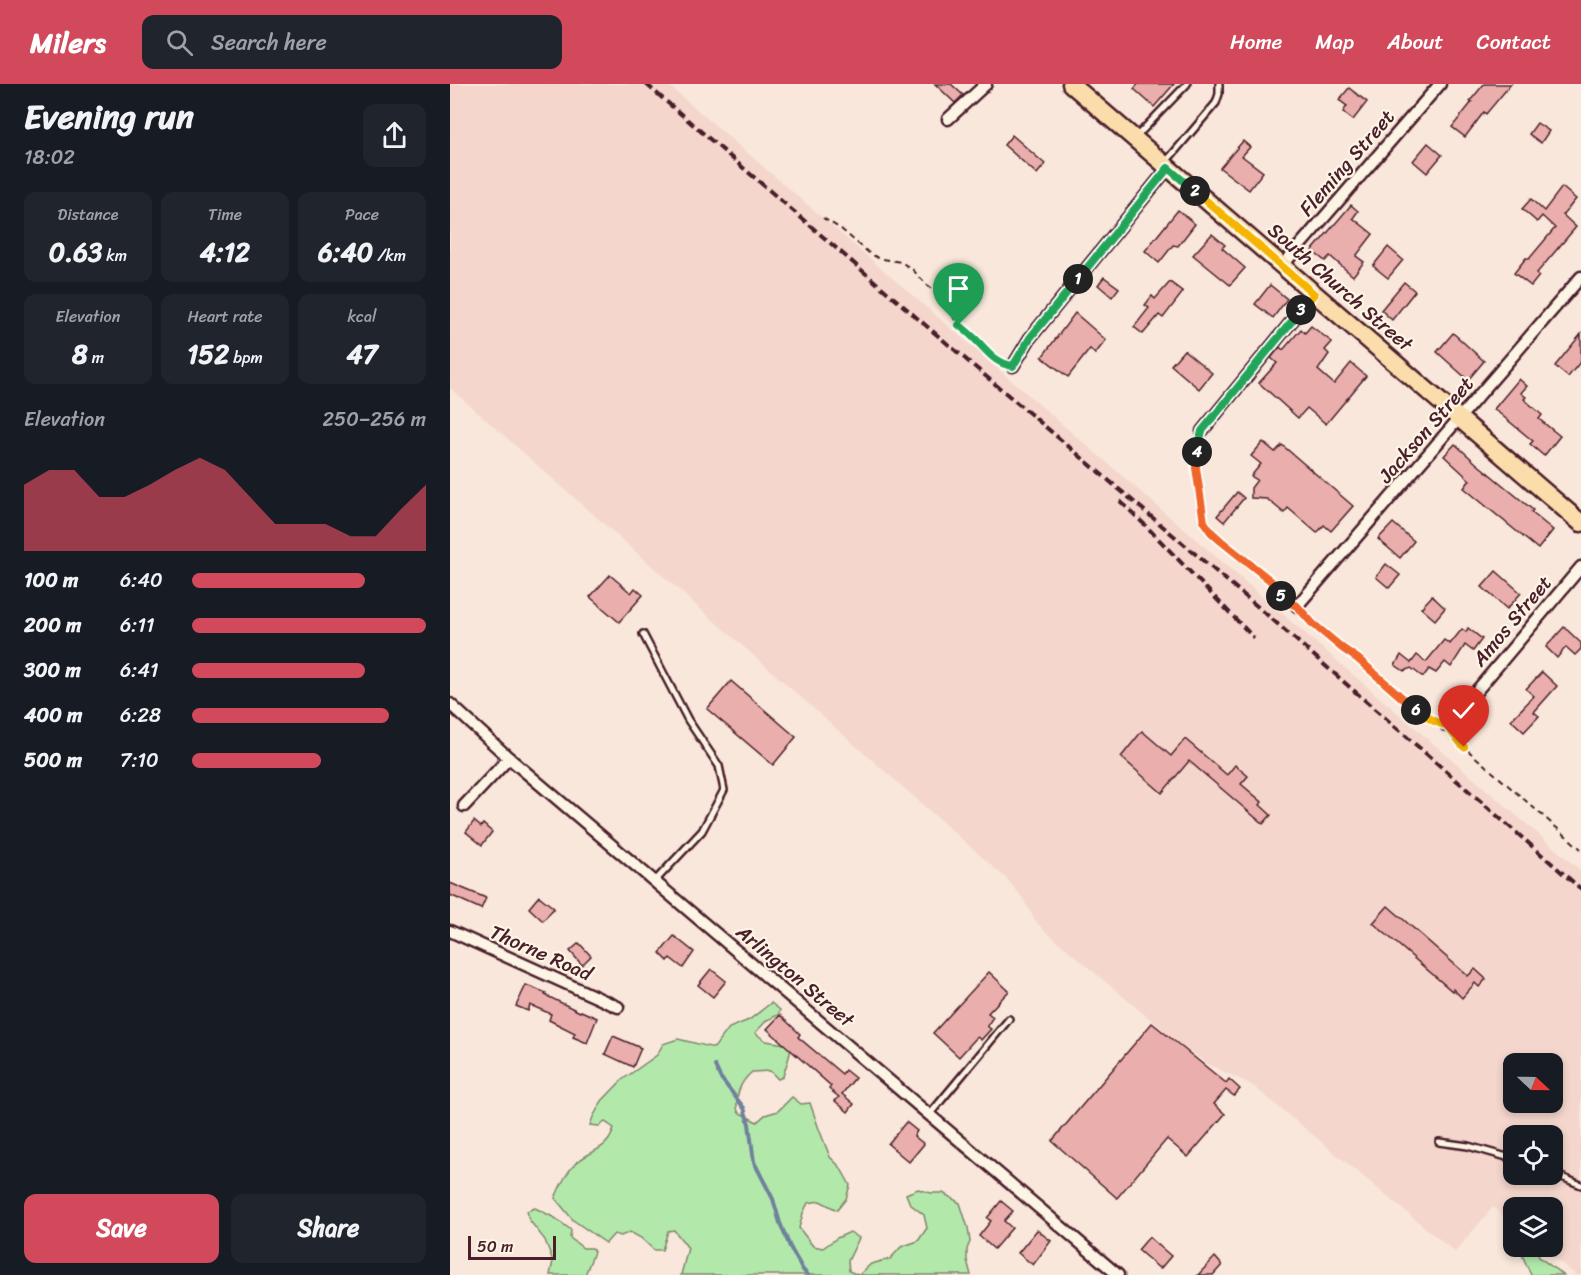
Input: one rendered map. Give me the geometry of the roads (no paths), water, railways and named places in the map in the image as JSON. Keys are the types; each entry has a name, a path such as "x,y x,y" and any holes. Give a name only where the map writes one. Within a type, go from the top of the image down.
{"main road":[{"name":"South Church Street","path":"1071,84 1581,523"}],"street":[{"path":"948,119 986,84"},
{"name":"Fleming Street","path":"1282,266 1440,84"},
{"path":"1013,366 1030,338 1166,166"},
{"name":"Jackson Street","path":"1297,606 1581,277"},
{"path":"1202,431 1314,294"},
{"name":"Amos Street","path":"1447,726 1581,567"},
{"name":"Arlington Street","path":"450,704 509,758 1118,1275"},
{"path":"464,806 509,758"},
{"name":"Thorne Road","path":"450,931 618,1007"}],"lane":[{"path":"1134,139 1187,84"},
{"path":"1166,166 1216,104 1220,84"},
{"path":"644,634 688,720 719,766 724,790 702,831 655,881"},
{"path":"930,1114 1009,1019"},
{"path":"1439,1142 1468,1146 1503,1156"},
{"path":"1563,1178 1581,1185"}],"waterway":[{"path":"715,1066 720,1077 744,1108 749,1124 754,1162 773,1199 790,1247 808,1275"}],"railway":[{"path":"646,84 1265,613 1581,889"},
{"path":"1120,501 1254,638"}]}
